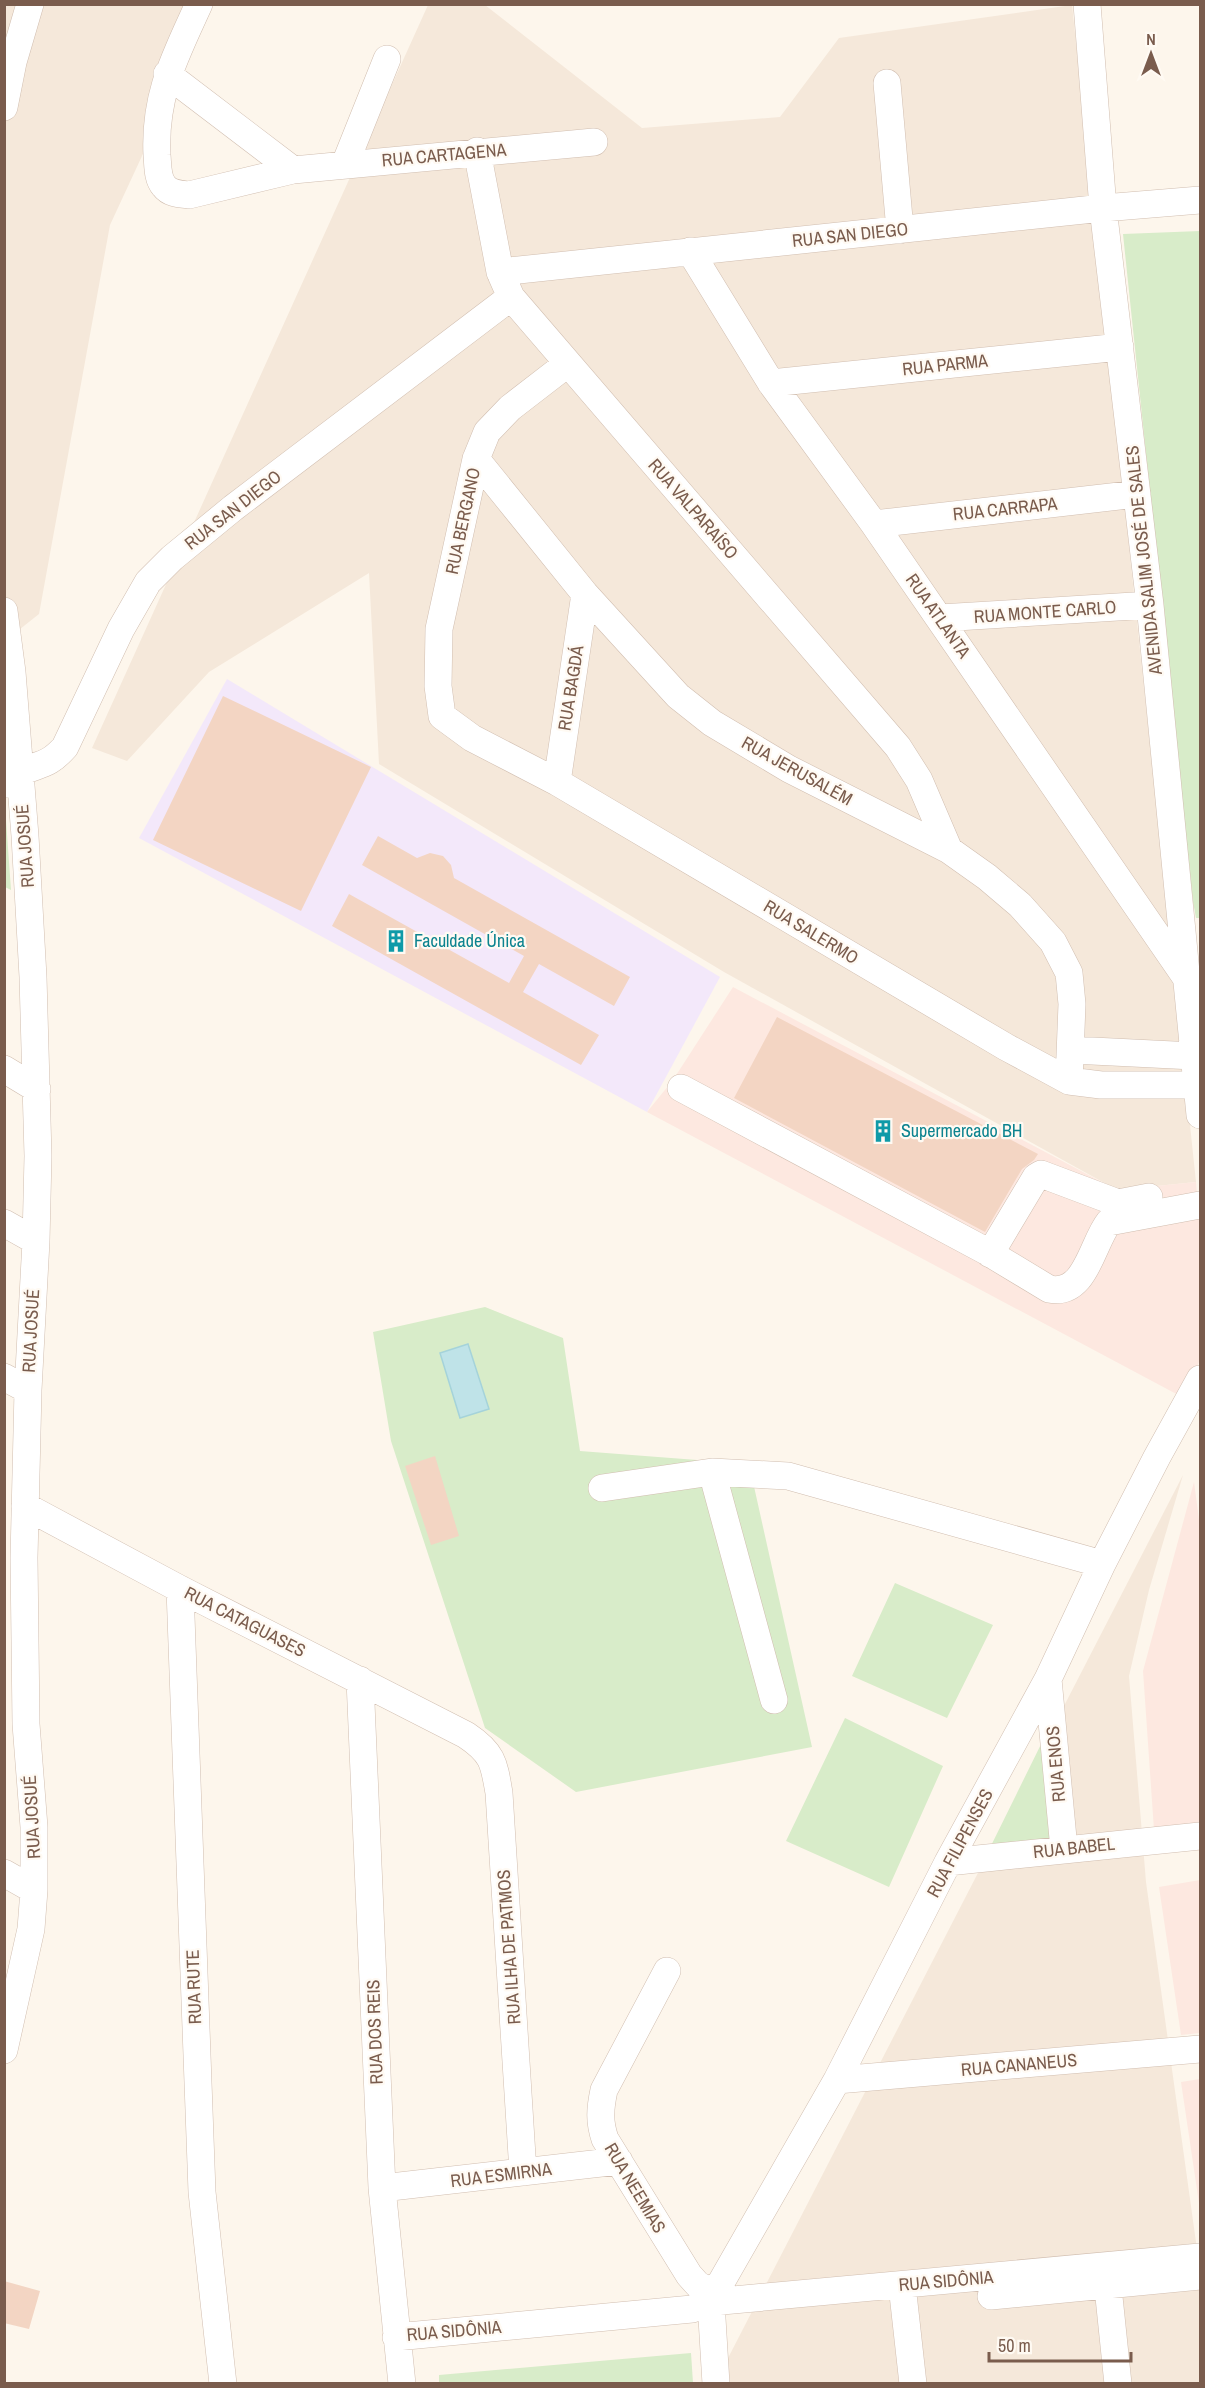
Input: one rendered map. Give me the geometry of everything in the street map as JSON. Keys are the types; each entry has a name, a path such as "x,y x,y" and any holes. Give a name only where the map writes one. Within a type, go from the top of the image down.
{"street":[{"path":"4,107 13,62 30,4"},
{"name":"RUA CARTAGENA","path":"199,4 167,74 158,110 159,174 163,186 173,193 189,195 293,170 477,151 594,142"},
{"name":"AVENIDA SALIM JOSÉ DE SALES","path":"1087,4 1102,208 1149,605 1192,937 1188,980 1200,1115"},
{"path":"345,164 387,59"},
{"path":"167,74 293,170"},
{"path":"887,83 900,230"},
{"name":"RUA VALPARAÍSO","path":"477,151 500,272 511,297 898,747 919,780 949,850"},
{"name":"RUA SAN DIEGO","path":"500,272 1102,208 1200,200"},
{"name":"RUA ATLANTA","path":"690,251 771,383 940,618 1188,980"},
{"name":"RUA SAN DIEGO","path":"10,774 41,766 55,759 65,747 121,628 148,582 172,558 511,297"},
{"name":"RUA PARMA","path":"771,383 1120,347"},
{"name":"RUA BERGANO","path":"442,716 438,686 439,628 476,459 487,432 510,408 567,364"},
{"name":"RUA JERUSALÉM","path":"476,459 585,594 678,696 712,723 789,769 949,850 1020,905 1053,942 1069,973 1072,1004 1069,1081"},
{"name":"RUA CARRAPA","path":"874,524 1137,495"},
{"name":"RUA BAGDÁ","path":"557,782 585,594"},
{"name":"RUA MONTE CARLO","path":"940,618 1149,605"},
{"name":"RUA JOSUÉ","path":"4,611 12,672 10,774 29,915 37,1089 36,1241 16,1383 25,1506 14,1553 15,1717 34,1827 34,1890 31,1929 6,2035"},
{"name":"RUA SALERMO","path":"442,716 472,738 557,782 1006,1047 1069,1081 1101,1085 1198,1085"},
{"path":"4,903 29,915"},
{"path":"1072,1050 1194,1056"},
{"path":"4,1070 37,1089"},
{"path":"681,1088 990,1254 1049,1289 1058,1291 1075,1281 1084,1272 1108,1222 1200,1205"},
{"path":"990,1254 1036,1177 1041,1174 1118,1203 1200,1189"},
{"path":"4,1223 36,1241"},
{"name":"RUA FILIPENSES","path":"708,2305 837,2080 948,1862 1048,1679 1102,1564 1200,1379"},
{"path":"602,1488 712,1472 788,1476 1102,1564"},
{"path":"712,1472 774,1700"},
{"name":"RUA CATAGUASES","path":"25,1506 180,1589 466,1735"},
{"name":"RUA RUTE","path":"180,1589 202,2192 223,2384"},
{"name":"RUA ENOS","path":"1048,1679 1064,1849"},
{"name":"RUA DOS REIS","path":"360,1680 382,2188 402,2384"},
{"name":"RUA ILHA DE PATMOS","path":"466,1735 480,1744 494,1762 499,1793 524,2172"},
{"name":"RUA BABEL","path":"948,1862 1200,1836"},
{"path":"4,1873 34,1890"},
{"name":"RUA NEEMIAS","path":"667,1971 604,2090 599,2110 600,2124 604,2139 689,2275 698,2284 708,2305"},
{"name":"RUA CANANEUS","path":"837,2080 1200,2049"},
{"name":"RUA ESMIRNA","path":"382,2188 619,2161"},
{"name":"RUA SIDÔNIA","path":"1107,2276 1200,2257"},
{"path":"1107,2276 1118,2384"},
{"name":"RUA SIDÔNIA","path":"396,2337 708,2305 903,2294 1107,2276 1200,2276"},
{"path":"903,2294 913,2384"},
{"path":"708,2305 716,2384"}],"shaded area":[{"path":"5,5 212,5 110,225 39,614 5,641"},
{"path":"428,5 485,5 642,128 780,117 839,38 1072,5 1196,1182 1117,1190 724,972 379,764 369,573 209,672 127,761 92,748"},
{"path":"227,679 720,977 647,1112 139,838"},
{"path":"733,987 1117,1190 1196,1182 1200,1235 1200,1360 1182,1397 647,1112 673,1080"},
{"path":"1183,1475 1149,1590 1129,1676 1146,1882 1200,2271 1200,2383 730,2383 727,2360"},
{"path":"1194,1482 1200,1527 1200,1824 1154,1830 1143,1671"},
{"path":"1200,1880 1200,2033 1181,2035 1159,1887"},
{"path":"1200,2079 1200,2210 1181,2082"}],"green space":[{"path":"1200,231 1200,918 1196,918 1123,234"},
{"path":"5,806 11,890 5,887"},
{"path":"485,1307 563,1338 580,1451 749,1464 812,1747 576,1792 485,1728 391,1441 373,1332"},
{"path":"895,1583 993,1625 947,1718 852,1676"},
{"path":"845,1718 943,1766 889,1887 786,1841"},
{"path":"1051,1724 1058,1859 980,1868"},
{"path":"691,2353 693,2383 439,2383 439,2375"}],"water":[{"path":"468,1344 489,1409 460,1418 440,1353"}],"building":[{"path":"223,696 371,767 301,911 153,840"},
{"name":"Faculdade Única","path":"378,836 417,858 430,853 443,856 451,865 454,878 630,977 614,1006 539,964 523,992 599,1035 581,1065 332,926 349,894 509,983 524,956 362,865"},
{"name":"Supermercado BH","path":"777,1017 1038,1154 1022,1169 985,1232 734,1098"},
{"path":"435,1456 459,1536 431,1545 405,1466"},
{"path":"4,2281 40,2291 29,2329 4,2323"}],"place":[{"name":"Faculdade Única","path":"396,941"},
{"name":"Supermercado BH","path":"883,1131"}]}
